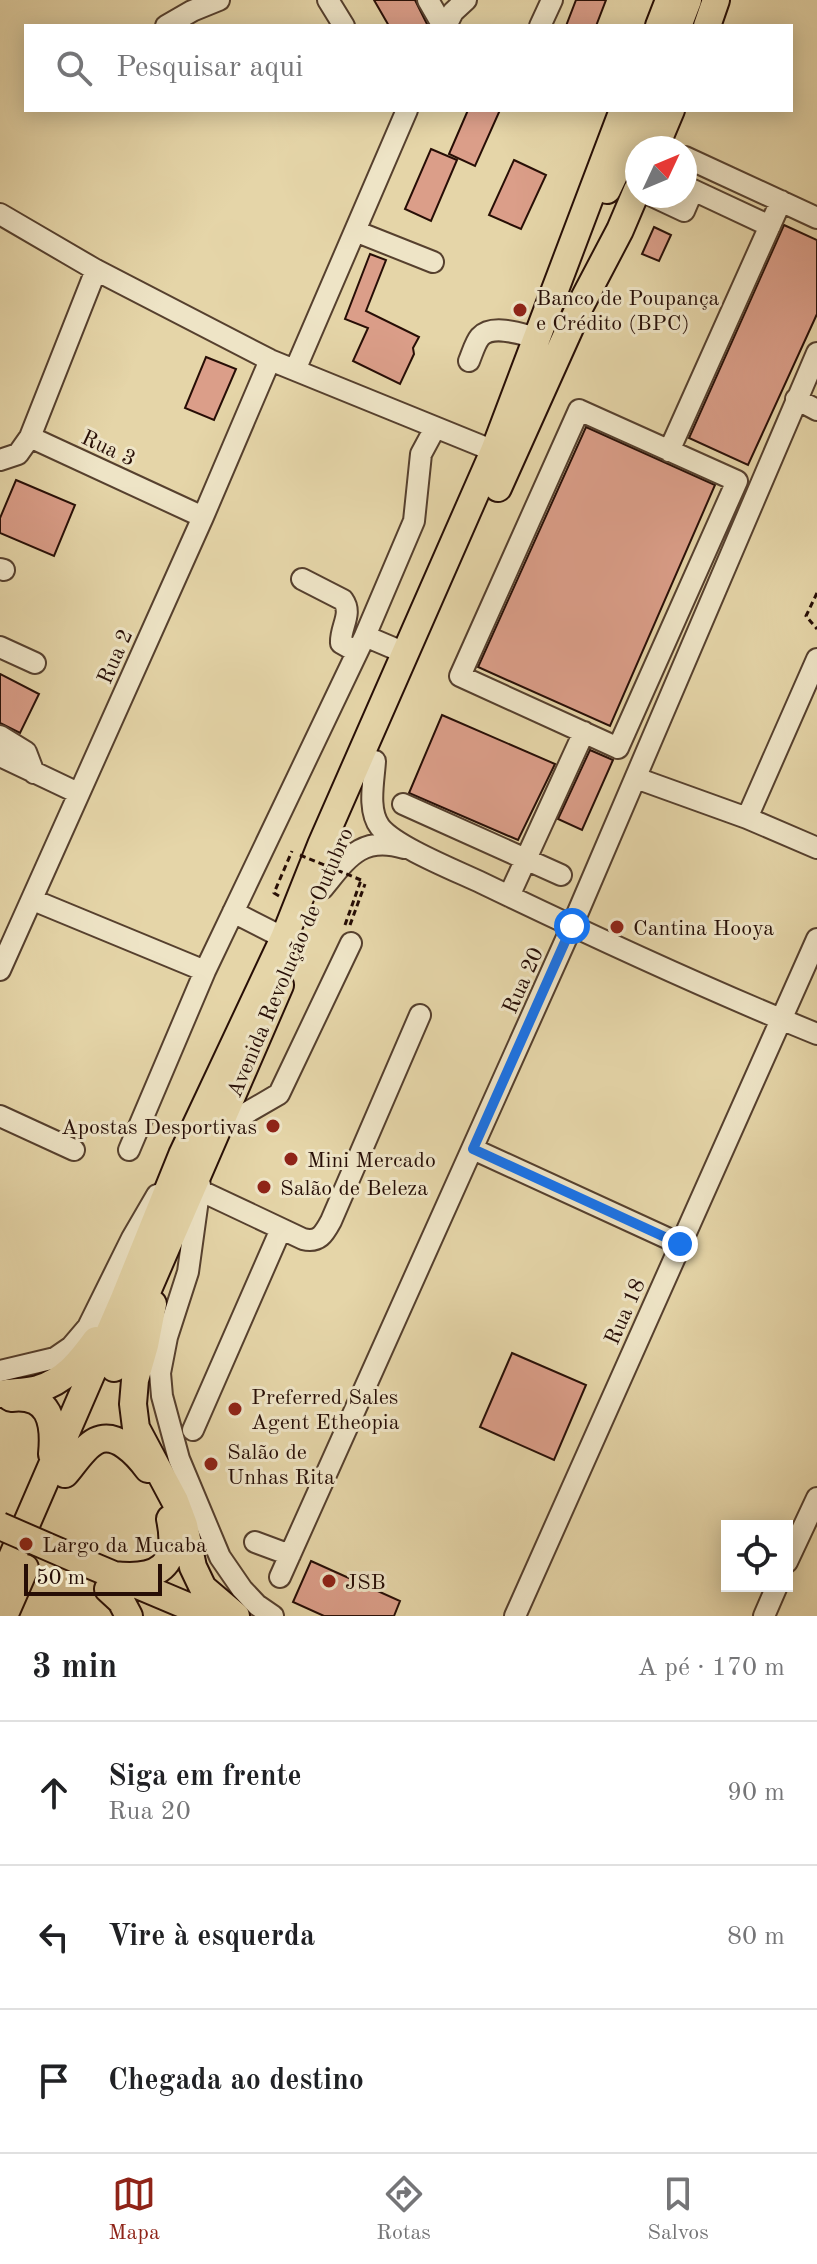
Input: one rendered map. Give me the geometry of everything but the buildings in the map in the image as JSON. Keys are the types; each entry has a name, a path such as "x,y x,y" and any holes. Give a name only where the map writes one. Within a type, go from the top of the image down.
{"main road":[{"path":"660,24 669,0"},
{"path":"679,24 688,0"},
{"name":"Avenida Revolução de Outubro","path":"566,304 622,112"},
{"name":"Avenida Revolução de Outubro","path":"645,112 650,136"},
{"name":"Avenida Revolução de Outubro","path":"657,136 670,112"},
{"name":"Avenida Revolução de Outubro","path":"0,1585 159,1268 193,1158 217,1130 323,888 566,304 625,196"},
{"name":"Avenida Revolução de Outubro","path":"5,1615 123,1301 193,1158 321,845 494,451 538,338 620,230 629,208"},
{"path":"159,1268 145,1345 135,1380 133,1404 136,1428 175,1501 193,1567 203,1588 236,1616"},
{"path":"0,1397 37,1389 65,1377 78,1365 123,1301"},
{"path":"0,1397 36,1401 50,1413 58,1471"},
{"path":"58,1471 100,1439 117,1441 143,1463 162,1498 173,1535 172,1551 165,1565 154,1573 110,1582"},
{"path":"0,1526 73,1566"},
{"path":"0,1542 73,1566 175,1616"},
{"path":"110,1582 129,1616"},
{"path":"110,1582 211,1616"}],"street":[{"path":"169,24 219,0"},
{"path":"328,0 343,24"},
{"path":"428,0 444,24"},
{"path":"446,24 466,0"},
{"path":"541,24 552,0"},
{"path":"295,370 401,114"},
{"path":"697,162 817,218"},
{"path":"697,192 770,226"},
{"path":"669,451 781,201"},
{"path":"0,214 96,270 270,360 494,451"},
{"path":"355,231 433,262"},
{"path":"0,460 18,454 30,437 96,270"},
{"path":"469,361 485,333 496,330 538,338"},
{"name":"Rua 20","path":"280,1577 572,926 817,353"},
{"name":"Rua 2","path":"0,970 270,360"},
{"path":"796,399 817,410"},
{"path":"579,410 669,451 737,481 618,748 460,676 579,410"},
{"path":"129,1150 205,971 361,644 414,521 421,454 435,428"},
{"name":"Rua 3","path":"30,437 203,517"},
{"path":"302,579 346,604 348,610 341,643 405,653"},
{"path":"0,647 35,663"},
{"path":"747,818 817,659"},
{"path":"509,896 584,732"},
{"path":"0,736 26,752 34,773"},
{"path":"375,761 375,817 391,837 572,926 817,1034"},
{"path":"2,764 34,773 78,793"},
{"path":"636,778 747,818 817,848"},
{"path":"403,804 561,875"},
{"path":"323,888 349,856 364,847 387,844 427,857"},
{"path":"33,900 205,971"},
{"path":"233,912 284,938"},
{"name":"Rua 18","path":"515,1616 817,939"},
{"path":"217,1130 279,1094 351,943"},
{"path":"199,1190 281,1229 312,1241 320,1238 326,1231 420,1015"},
{"path":"0,1116 74,1150"},
{"path":"473,1149 680,1244"},
{"path":"193,1158 199,1190 188,1272 167,1337 160,1373 162,1396 179,1459 220,1557 242,1589 273,1616"},
{"path":"0,1371 55,1358 71,1347 88,1327 143,1216 193,1158"},
{"path":"193,1430 281,1229"},
{"path":"793,1549 817,1498"},
{"path":"255,1542 290,1555"},
{"path":"764,1616 774,1592"}],"path":[{"path":"817,593 806,616 817,629"},
{"path":"300,855 363,882"},
{"path":"363,882 348,929 344,927 363,882"}],"place":[{"name":"Banco de Poupança e Crédito (BPC)","path":"520,310"},
{"name":"Cantina Hooya","path":"617,927"},
{"name":"Apostas Desportivas","path":"273,1126"},
{"name":"Mini Mercado","path":"291,1159"},
{"name":"Salão de Beleza","path":"264,1187"},
{"name":"Preferred Sales Agent Etheopia","path":"235,1409"},
{"name":"Salão de Unhas Rita","path":"211,1464"},
{"name":"Largo da Mucaba","path":"26,1544"},
{"name":"JSB","path":"329,1581"}],"route":[{"path":"572,926 473,1149 680,1244"}]}
